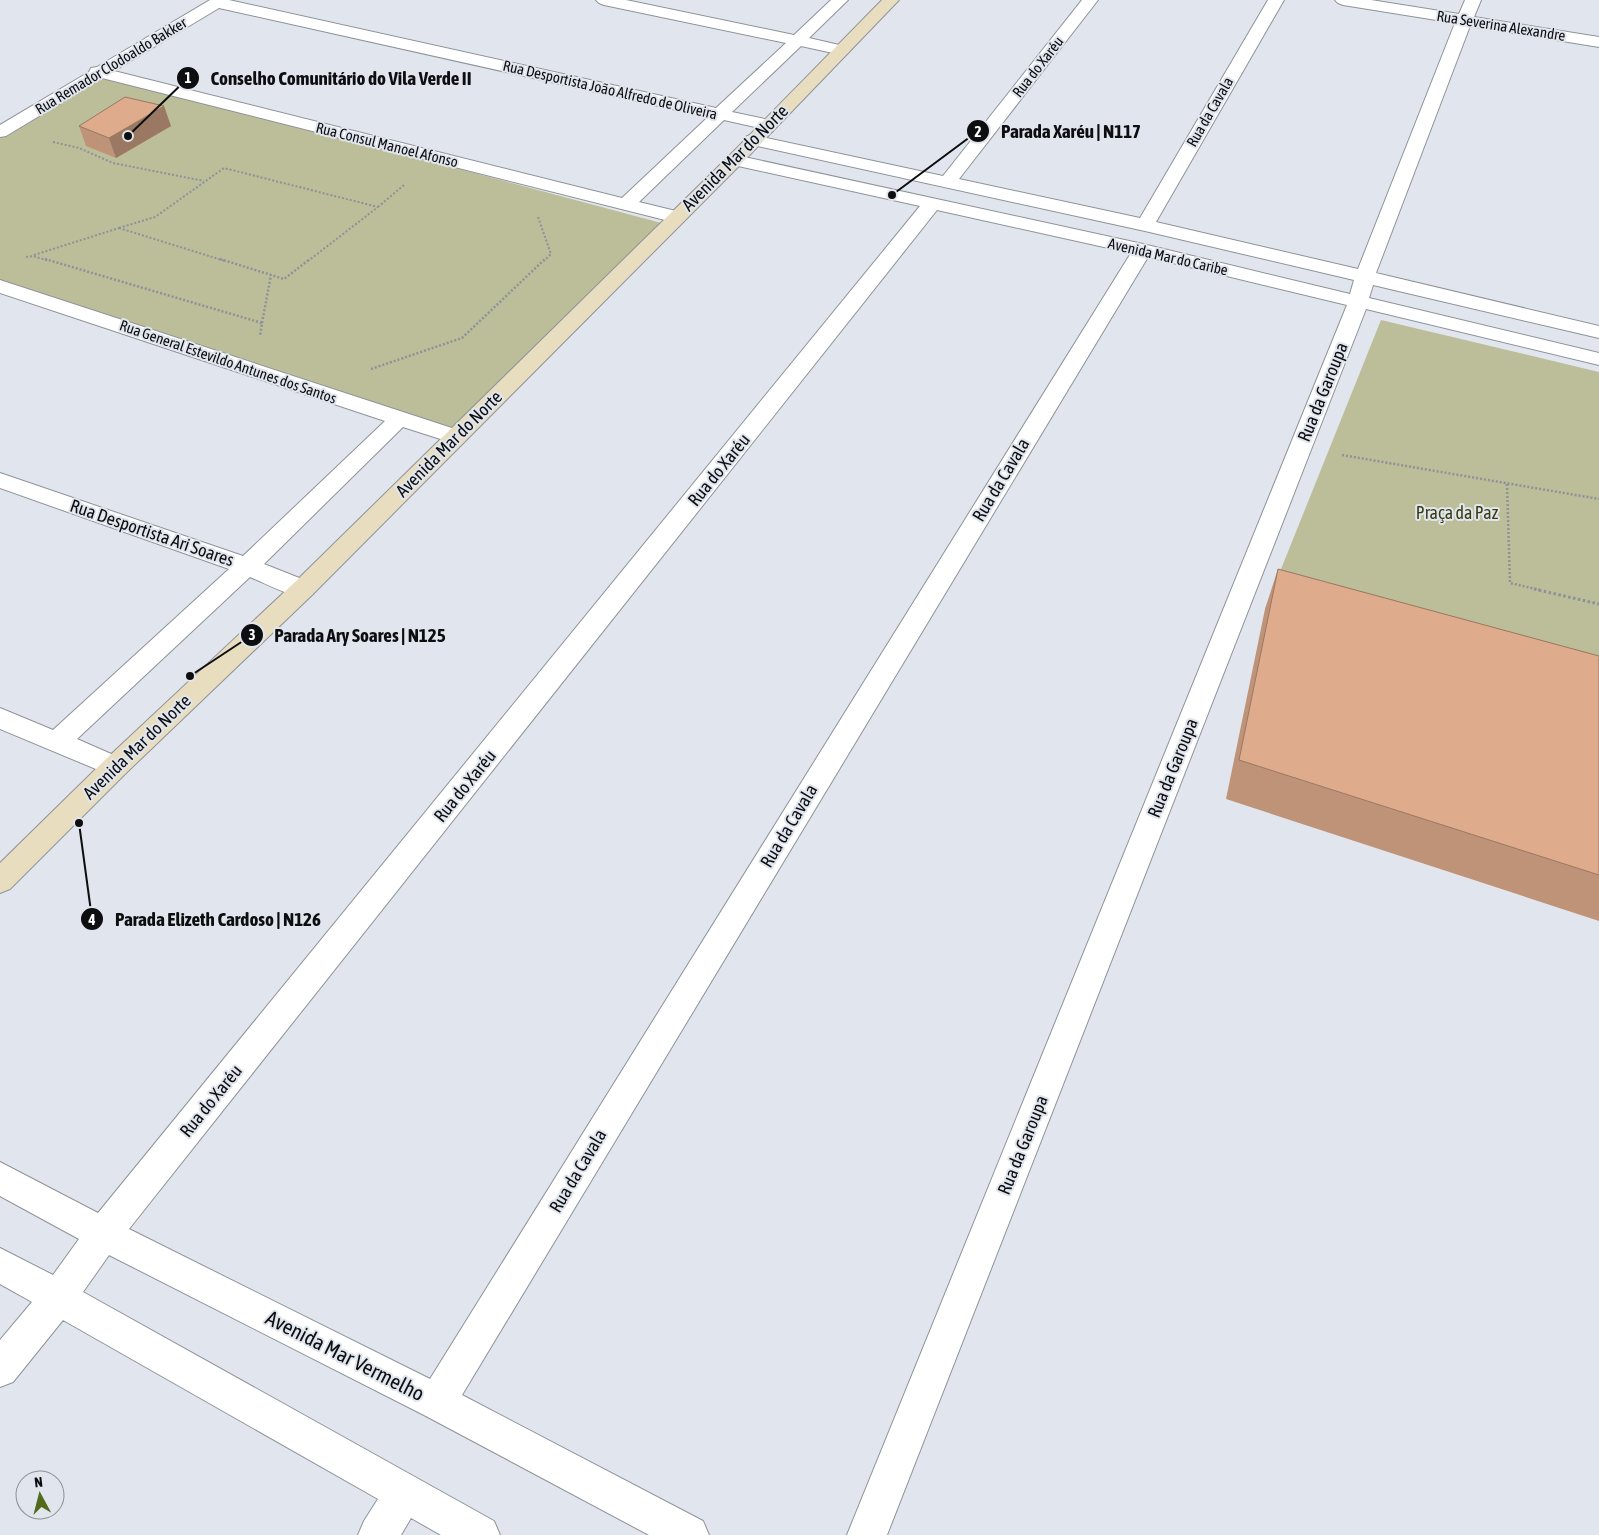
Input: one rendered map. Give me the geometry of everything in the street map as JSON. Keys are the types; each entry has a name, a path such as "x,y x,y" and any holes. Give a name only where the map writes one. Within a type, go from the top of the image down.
{"street":[{"path":"604,0 842,50"},
{"path":"625,205 840,0"},
{"name":"Avenida Mar do Norte","path":"0,881 115,767 303,589 735,160 892,0"},
{"name":"Rua do Xaréu","path":"948,181 1090,0"},
{"name":"Rua da Cavala","path":"437,1402 1144,238 1276,0"},
{"name":"Rua Severina Alexandre","path":"1343,0 1469,10 1599,42"},
{"name":"Rua Remador Clodoaldo Bakker","path":"0,132 97,72 219,1"},
{"name":"Rua Desportista João Alfredo de Oliveira","path":"219,1 720,114 760,133"},
{"name":"Rua da Garoupa","path":"867,1535 1358,302 1365,276 1469,10"},
{"name":"Rua Consul Manoel Afonso","path":"97,72 677,217"},
{"name":"Avenida Mar do Caribe","path":"760,133 948,181 1358,302 1599,359"},
{"name":"Avenida Mar do Caribe","path":"735,160 932,204 1365,276 1598,325"},
{"name":"Rua do Xaréu","path":"0,1369 59,1296 104,1234 932,204"},
{"name":"Rua General Estevildo Antunes dos Santos","path":"0,286 398,420 456,437"},
{"path":"58,741 247,566 398,420"},
{"name":"Rua Desportista Ari Soares","path":"0,480 247,566 303,589"},
{"path":"0,718 58,741 115,767"},
{"name":"Avenida Mar Vermelho","path":"0,1178 104,1234 437,1402 689,1535"},
{"path":"0,1265 59,1296 480,1535"},
{"path":"378,1535 404,1493"}],"path":[{"path":"56,135 48,140 80,148 113,162 204,182"},
{"path":"24,257 33,256 155,217 224,168 378,207"},
{"path":"119,228 284,279 404,185"},
{"path":"363,367 373,370 462,338 552,254 537,213"},
{"path":"33,256 262,323"},
{"path":"259,339 271,274"},
{"path":"1345,446 1342,455 1599,499"},
{"path":"1507,484 1510,583 1599,604"}],"green space":[{"path":"97,72 669,225 444,434 0,285 0,133"},
{"name":"Praça da Paz","path":"1381,320 1599,372 1599,702 1265,609"}],"building":[{"path":"125,97 164,106 109,138 79,126"},
{"path":"1278,569 1599,656 1599,875 1239,760"}],"place":[{"name":"Conselho Comunitário do Vila Verde II","path":"128,136"},
{"name":"Parada Xaréu | N117","path":"892,195"},
{"name":"Parada Ary Soares | N125","path":"190,676"},
{"name":"Parada Elizeth Cardoso | N126","path":"79,823"}]}
